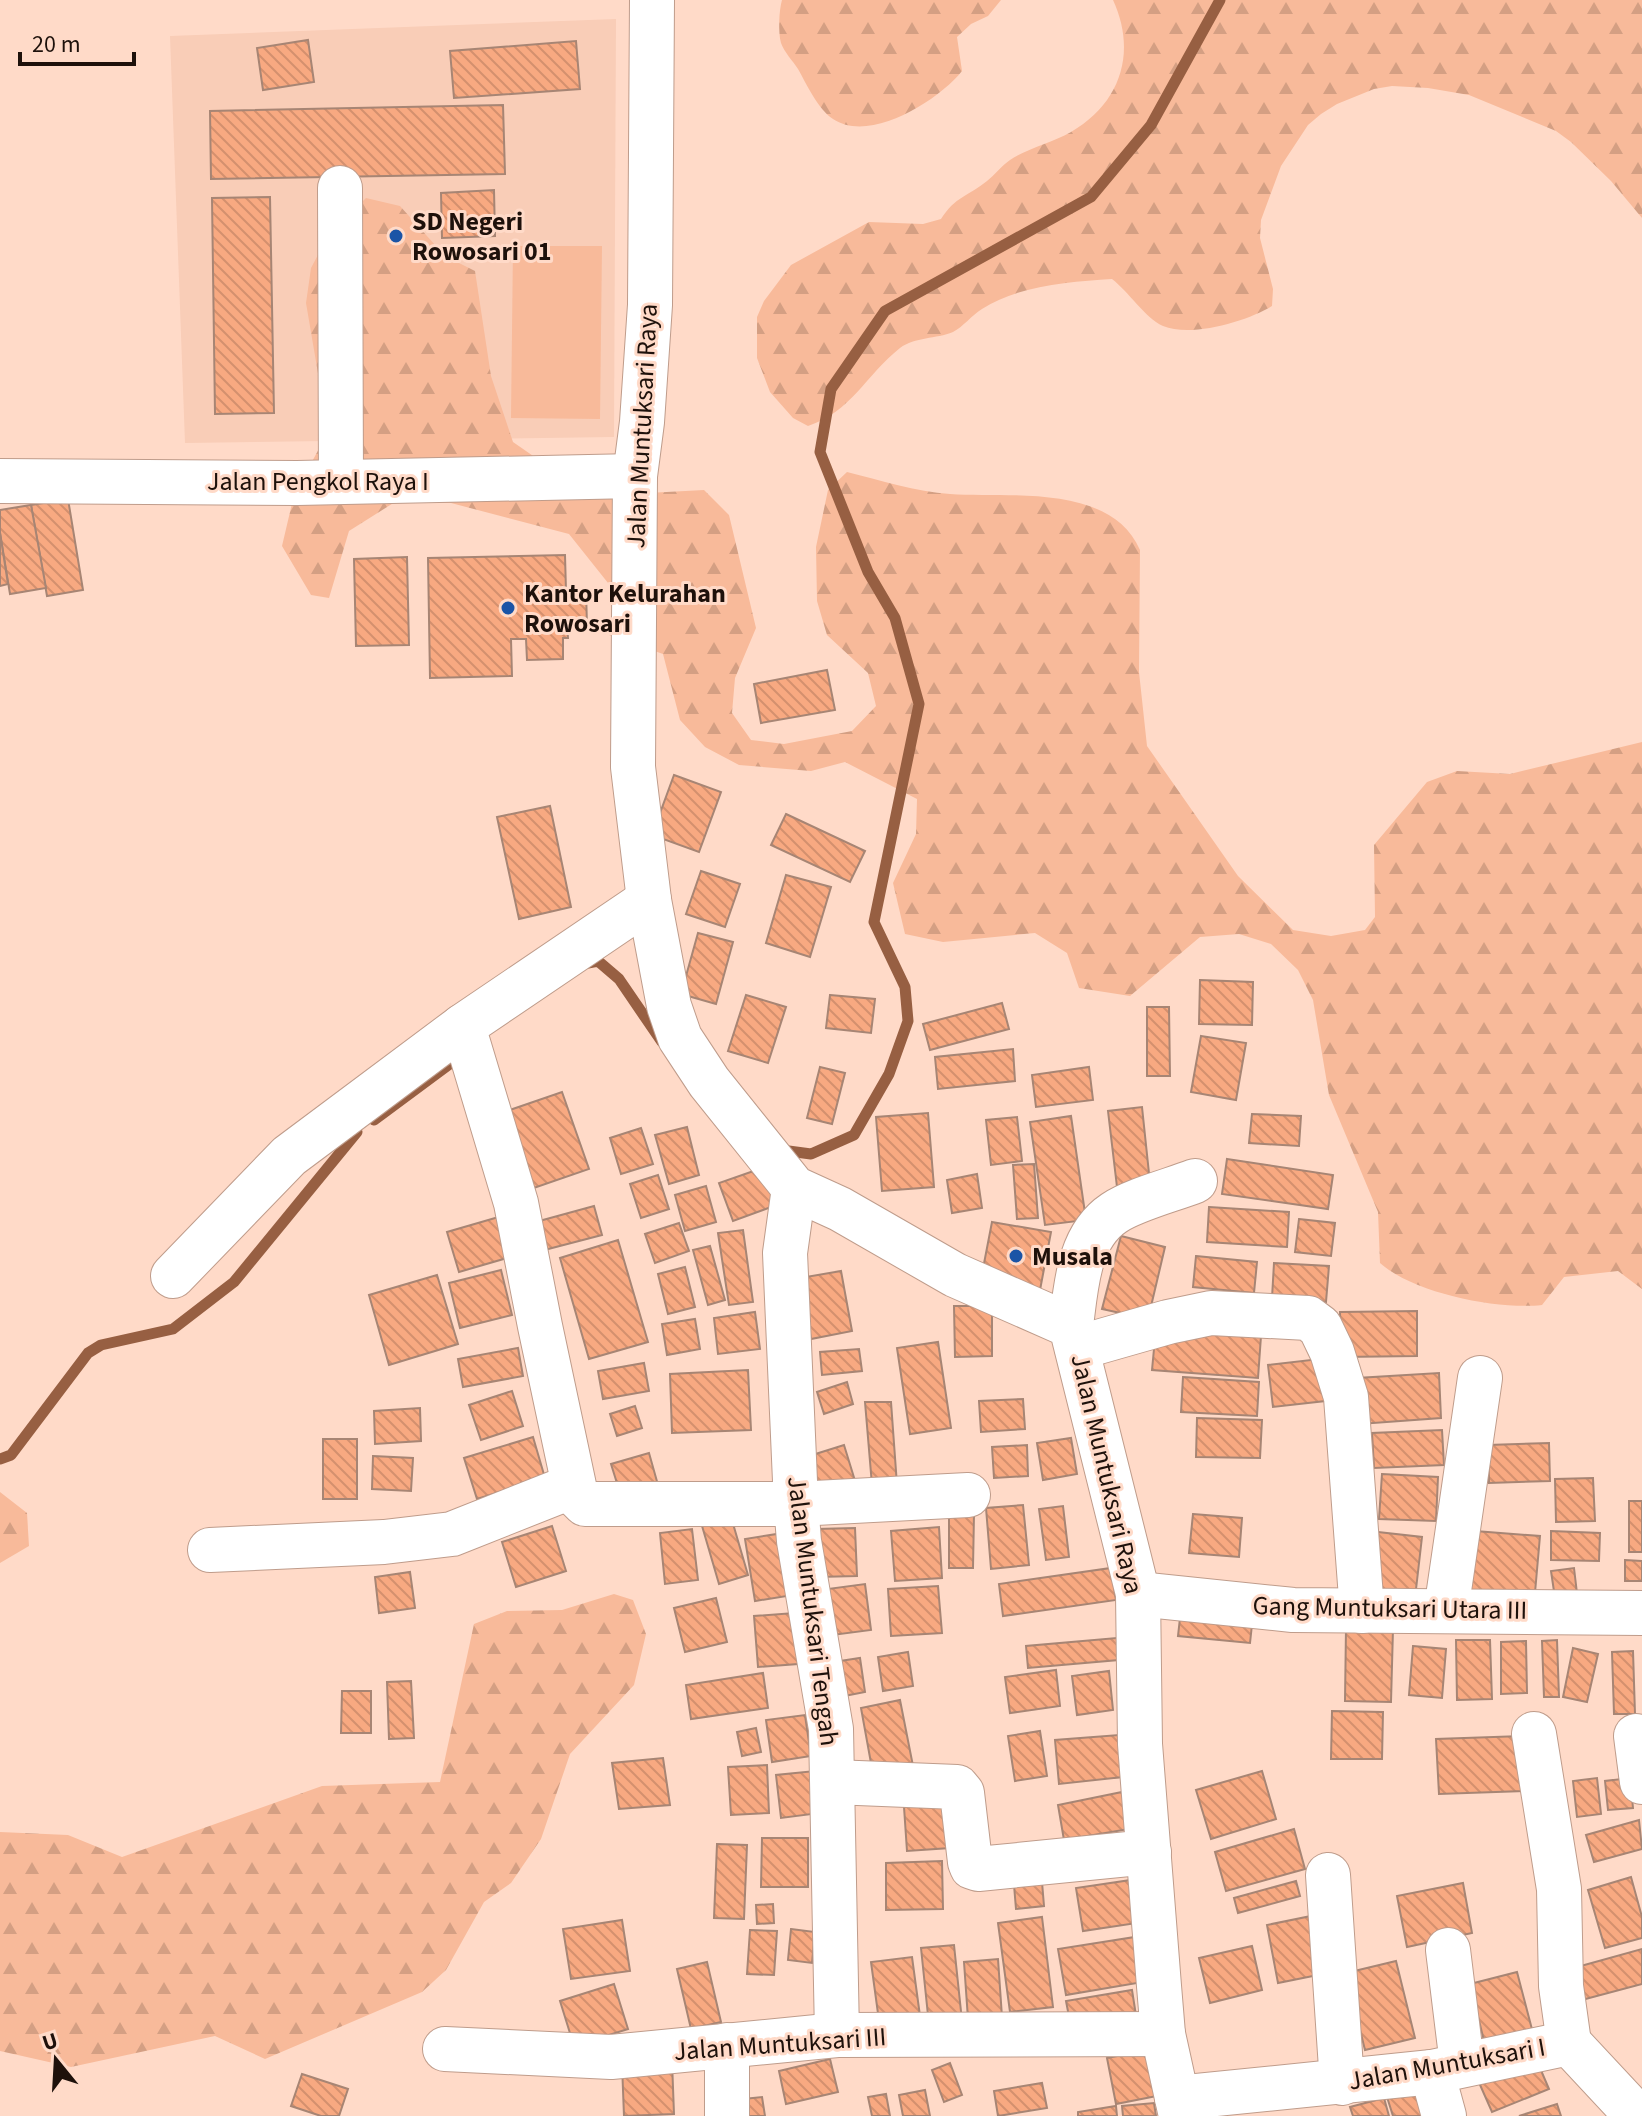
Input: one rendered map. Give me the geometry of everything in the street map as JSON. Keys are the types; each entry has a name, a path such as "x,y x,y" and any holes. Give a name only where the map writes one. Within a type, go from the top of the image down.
{"street":[{"name":"Jalan Muntuksari Raya","path":"652,0 650,305 635,476 633,767 649,900 669,1006 680,1038 709,1082 794,1188 840,1209 955,1275 1074,1337 1138,1594 1140,1744 1163,2034 1179,2107"},
{"path":"340,188 341,482"},
{"name":"Jalan Pengkol Raya I","path":"0,481 341,482 635,476"},
{"path":"173,1276 289,1156 470,1048 649,900"},
{"path":"470,1048 516,1203 573,1486 581,1501 585,1504 796,1504 968,1495"},
{"path":"1195,1181 1128,1206 1104,1222 1079,1267 1074,1337 1211,1313 1308,1318 1320,1327 1332,1352 1346,1397 1362,1611"},
{"name":"Jalan Muntuksari Tengah","path":"794,1188 785,1253 796,1504 799,1541 831,1729 837,2035"},
{"path":"1446,1611 1480,1378"},
{"path":"210,1550 384,1542 452,1534 573,1486"},
{"name":"Gang Muntuksari Utara III","path":"1138,1594 1293,1610 1642,1613"},
{"path":"1534,1734 1559,1889 1561,1986 1569,2043"},
{"path":"1636,1736 1642,1782"},
{"path":"833,1782 957,1787 962,1793 970,1862 972,1867 978,1869 1149,1852"},
{"path":"1328,1875 1342,2083"},
{"path":"1444,2116 1448,1950"},
{"name":"Jalan Muntuksari III","path":"445,2049 611,2057 837,2035 1163,2034"},
{"name":"Jalan Muntuksari I","path":"1179,2107 1447,2068 1569,2043 1639,2116"},
{"path":"727,2045 727,2116"},
{"path":"1639,2116 1642,2108"}],"shaded area":[{"name":"SD Negeri Rowosari 01","path":"616,19 614,437 185,443 170,36"}],"green space":[{"path":"782,0 1001,0 988,16 971,24 957,37 962,71 951,82 921,106 866,126 848,125 833,119 818,103 781,43 779,21"},
{"path":"1113,0 1642,0 1642,218 1611,181 1556,131 1469,95 1428,88 1392,86 1374,89 1321,114 1308,125 1281,166 1261,220 1260,238 1273,289 1272,306 1219,326 1188,330 1163,326 1149,317 1112,279 1062,283 1028,290 982,309 953,332 900,348 847,402 823,420 808,426 793,418 770,392 757,358 757,317 764,301 791,265 869,222 923,224 941,219 957,201 987,181 1010,160 1064,136 1088,120 1113,91 1120,75 1124,38"},
{"path":"366,198 400,206 445,256 475,271 491,376 513,442 591,496 704,490 729,515 756,628 735,678 732,713 751,740 784,744 852,731 876,706 868,673 827,635 817,601 816,547 828,490 847,472 937,493 1056,498 1083,504 1106,514 1126,529 1140,550 1139,672 1147,746 1238,876 1293,930 1331,936 1365,930 1375,917 1374,845 1427,782 1457,771 1510,774 1642,742 1642,1289 1618,1271 1564,1277 1542,1305 1502,1305 1434,1291 1395,1274 1380,1263 1378,1212 1329,1095 1313,1000 1298,970 1271,944 1239,934 1200,937 1130,996 1079,988 1067,953 1035,933 943,942 905,934 893,883 916,834 917,799 845,762 811,771 739,765 705,747 680,720 663,654 609,635 616,616 612,588 569,534 451,503 395,502 349,531 329,598 311,595 282,546 294,495 328,432 306,303 311,268 328,236"},
{"path":"513,246 602,246 600,419 511,418"},
{"path":"0,1492 27,1513 29,1546 0,1563"},
{"path":"614,1594 633,1600 646,1634 634,1685 570,1754 541,1839 511,1883 484,1902 446,1970 422,1992 265,2059 215,2036 71,2067 0,2051 0,1832 68,1835 122,1857 322,1786 440,1782 474,1624 507,1611 562,1610"}],"building":[{"path":"308,40 314,82 263,90 257,48"},
{"path":"576,41 580,89 454,98 450,51"},
{"path":"503,105 505,174 211,179 210,111"},
{"path":"494,190 495,236 442,238 441,193"},
{"path":"270,197 274,413 215,414 212,198"},
{"path":"68,499 83,590 47,596 31,505"},
{"path":"31,505 46,588 10,594 0,533 0,510"},
{"path":"0,533 8,584 0,586"},
{"name":"Kantor Kelurahan Rowosari","path":"565,555 566,591 586,591 587,625 567,625 568,638 563,638 563,659 527,660 526,639 511,639 512,676 430,678 428,558"},
{"path":"407,557 409,645 356,646 354,559"},
{"path":"827,670 835,710 761,723 754,684"},
{"path":"674,775 721,792 699,852 652,835"},
{"path":"550,806 571,907 519,919 497,817"},
{"path":"786,814 865,851 850,882 771,845"},
{"path":"701,871 740,884 725,927 686,914"},
{"path":"786,875 831,887 810,957 766,943"},
{"path":"698,933 733,942 716,1004 681,994"},
{"path":"1200,980 1253,982 1252,1025 1199,1024"},
{"path":"746,995 786,1007 768,1063 728,1051"},
{"path":"830,995 875,999 871,1033 826,1028"},
{"path":"1002,1003 1009,1029 930,1050 923,1024"},
{"path":"1147,1007 1169,1007 1170,1076 1147,1076"},
{"path":"1201,1036 1246,1043 1236,1100 1191,1092"},
{"path":"1013,1049 1015,1081 938,1089 935,1057"},
{"path":"820,1067 845,1073 832,1124 807,1118"},
{"path":"1089,1067 1093,1100 1036,1107 1032,1075"},
{"path":"562,1092 589,1169 528,1190 501,1113"},
{"path":"1142,1107 1150,1183 1117,1187 1108,1111"},
{"path":"928,1113 934,1187 882,1191 876,1117"},
{"path":"1252,1114 1301,1116 1299,1146 1249,1143"},
{"path":"1071,1116 1086,1220 1045,1225 1030,1122"},
{"path":"1017,1117 1022,1161 991,1165 986,1120"},
{"path":"687,1127 699,1175 669,1184 655,1135"},
{"path":"641,1128 653,1164 621,1174 610,1138"},
{"path":"1227,1159 1333,1175 1328,1209 1222,1194"},
{"path":"1034,1164 1038,1218 1017,1219 1013,1165"},
{"path":"768,1166 782,1203 733,1221 719,1183"},
{"path":"977,1174 982,1208 952,1213 947,1180"},
{"path":"658,1175 669,1209 641,1218 630,1184"},
{"path":"706,1186 716,1222 685,1231 675,1195"},
{"path":"594,1206 602,1235 529,1254 521,1226"},
{"path":"1209,1207 1289,1212 1287,1247 1207,1242"},
{"path":"502,1216 514,1256 459,1272 447,1232"},
{"path":"1299,1219 1335,1223 1331,1256 1295,1252"},
{"name":"Musala","path":"992,1222 1051,1232 1040,1290 981,1279"},
{"path":"679,1223 689,1251 655,1263 645,1234"},
{"path":"743,1230 753,1302 729,1305 718,1233"},
{"path":"1121,1236 1165,1247 1148,1319 1102,1309"},
{"path":"618,1240 648,1342 589,1359 560,1258"},
{"path":"710,1246 725,1300 708,1305 693,1250"},
{"path":"1196,1256 1257,1262 1254,1293 1193,1287"},
{"path":"1274,1263 1329,1266 1326,1302 1272,1298"},
{"path":"685,1267 695,1307 668,1314 658,1274"},
{"path":"501,1270 512,1315 460,1328 449,1283"},
{"path":"841,1271 852,1331 811,1339 800,1278"},
{"path":"437,1275 458,1344 389,1365 369,1295"},
{"path":"954,1306 992,1306 992,1356 955,1357"},
{"path":"1417,1311 1417,1356 1341,1357 1340,1312"},
{"path":"755,1312 760,1349 718,1354 714,1318"},
{"path":"695,1319 700,1349 667,1355 662,1324"},
{"path":"1156,1328 1261,1336 1258,1378 1152,1370"},
{"path":"938,1342 951,1428 910,1434 897,1348"},
{"path":"518,1348 523,1376 463,1387 458,1359"},
{"path":"859,1349 862,1371 822,1375 820,1352"},
{"path":"1328,1358 1334,1400 1273,1407 1268,1365"},
{"path":"644,1363 649,1391 603,1399 598,1371"},
{"path":"748,1370 751,1430 672,1433 670,1374"},
{"path":"1439,1373 1441,1418 1360,1424 1357,1378"},
{"path":"1183,1377 1259,1382 1257,1416 1181,1412"},
{"path":"847,1382 853,1404 824,1414 817,1392"},
{"path":"512,1391 523,1426 481,1440 469,1405"},
{"path":"1023,1399 1025,1429 981,1432 979,1401"},
{"path":"865,1402 891,1402 897,1485 872,1485"},
{"path":"635,1406 642,1428 617,1436 610,1414"},
{"path":"420,1408 421,1441 375,1444 374,1411"},
{"path":"1197,1418 1262,1420 1260,1458 1196,1457"},
{"path":"1442,1430 1444,1465 1374,1468 1372,1433"},
{"path":"533,1437 545,1478 477,1499 464,1458"},
{"path":"1071,1438 1077,1474 1043,1480 1037,1443"},
{"path":"323,1439 357,1439 357,1499 323,1499"},
{"path":"1549,1443 1550,1481 1489,1483 1488,1445"},
{"path":"844,1445 856,1484 817,1495 806,1457"},
{"path":"1027,1445 1028,1476 994,1478 992,1447"},
{"path":"649,1453 658,1485 621,1496 611,1464"},
{"path":"373,1456 413,1458 411,1491 372,1489"},
{"path":"1382,1474 1438,1477 1436,1521 1379,1519"},
{"path":"1593,1478 1595,1521 1556,1522 1555,1479"},
{"path":"1629,1501 1642,1501 1642,1552 1629,1552"},
{"path":"1023,1505 1029,1565 991,1569 986,1508"},
{"path":"1063,1506 1069,1557 1046,1560 1039,1509"},
{"path":"729,1510 748,1575 719,1584 700,1519"},
{"path":"949,1514 974,1514 973,1568 949,1568"},
{"path":"1193,1514 1242,1518 1239,1557 1189,1553"},
{"path":"552,1526 566,1571 516,1587 502,1542"},
{"path":"939,1527 942,1578 895,1581 891,1531"},
{"path":"855,1528 857,1576 817,1577 816,1529"},
{"path":"692,1529 698,1580 665,1584 660,1533"},
{"path":"1475,1531 1540,1536 1534,1604 1469,1598"},
{"path":"1551,1531 1600,1533 1599,1561 1551,1560"},
{"path":"1378,1532 1422,1537 1415,1598 1371,1593"},
{"path":"777,1534 787,1596 755,1601 745,1539"},
{"path":"1625,1560 1642,1561 1642,1581 1625,1581"},
{"path":"1111,1568 1116,1600 1003,1616 999,1584"},
{"path":"1574,1568 1578,1602 1556,1605 1551,1571"},
{"path":"410,1572 415,1608 379,1613 375,1577"},
{"path":"865,1584 871,1630 825,1636 820,1590"},
{"path":"938,1586 942,1633 891,1636 888,1589"},
{"path":"716,1598 727,1642 685,1652 674,1608"},
{"path":"1182,1600 1254,1606 1250,1643 1178,1636"},
{"path":"807,1612 811,1663 758,1667 754,1616"},
{"path":"1346,1628 1393,1629 1391,1702 1345,1701"},
{"path":"1128,1637 1130,1659 1028,1668 1026,1646"},
{"path":"1456,1640 1490,1640 1492,1699 1457,1700"},
{"path":"1557,1640 1559,1697 1544,1697 1542,1641"},
{"path":"1526,1641 1527,1693 1501,1694 1501,1642"},
{"path":"1413,1646 1446,1649 1442,1698 1409,1695"},
{"path":"1573,1648 1598,1654 1587,1702 1563,1697"},
{"path":"1633,1651 1635,1714 1614,1714 1612,1652"},
{"path":"908,1652 913,1686 883,1691 878,1657"},
{"path":"860,1658 865,1692 839,1697 833,1662"},
{"path":"1056,1670 1060,1706 1010,1713 1005,1677"},
{"path":"1109,1671 1113,1710 1077,1715 1072,1676"},
{"path":"763,1673 768,1708 691,1719 686,1685"},
{"path":"411,1681 414,1738 389,1739 387,1682"},
{"path":"342,1691 371,1691 371,1733 341,1733"},
{"path":"900,1700 913,1766 873,1774 861,1708"},
{"path":"1332,1711 1383,1712 1382,1759 1331,1759"},
{"path":"805,1715 811,1756 772,1762 766,1720"},
{"path":"756,1728 761,1752 742,1756 737,1732"},
{"path":"1040,1731 1047,1776 1015,1781 1008,1736"},
{"path":"1119,1735 1123,1777 1059,1784 1055,1740"},
{"path":"1522,1736 1524,1791 1439,1794 1436,1739"},
{"path":"663,1758 670,1805 619,1809 612,1763"},
{"path":"767,1765 769,1813 731,1815 728,1767"},
{"path":"815,1771 820,1813 781,1818 776,1775"},
{"path":"1262,1771 1276,1819 1211,1839 1196,1790"},
{"path":"1597,1778 1601,1814 1577,1817 1573,1781"},
{"path":"1630,1778 1633,1808 1608,1810 1605,1781"},
{"path":"1122,1792 1129,1829 1064,1840 1058,1805"},
{"path":"947,1804 950,1848 907,1851 904,1807"},
{"path":"1639,1820 1642,1849 1594,1862 1586,1835"},
{"path":"1294,1829 1305,1869 1226,1891 1215,1852"},
{"path":"762,1838 808,1838 808,1887 761,1887"},
{"path":"717,1844 747,1845 744,1919 714,1918"},
{"path":"942,1861 943,1909 886,1910 886,1863"},
{"path":"1631,1877 1642,1917 1642,1938 1605,1948 1588,1890"},
{"path":"1131,1880 1137,1923 1083,1931 1076,1888"},
{"path":"1296,1881 1300,1896 1238,1913 1234,1898"},
{"path":"1042,1882 1044,1906 1016,1909 1014,1885"},
{"path":"1463,1883 1472,1933 1407,1947 1397,1896"},
{"path":"773,1904 774,1923 757,1924 756,1905"},
{"path":"1311,1916 1323,1974 1278,1983 1267,1925"},
{"path":"1042,1917 1053,2007 1010,2012 998,1923"},
{"path":"622,1920 630,1971 571,1979 563,1929"},
{"path":"791,1929 815,1932 812,1963 788,1960"},
{"path":"750,1930 777,1931 774,1975 747,1974"},
{"path":"1135,1937 1143,1982 1066,1995 1058,1949"},
{"path":"954,1945 962,2021 929,2025 921,1948"},
{"path":"1252,1946 1262,1990 1210,2003 1199,1958"},
{"path":"1642,1949 1642,1984 1578,2001 1570,1969"},
{"path":"912,1957 920,2016 879,2021 871,1962"},
{"path":"998,1959 1002,2017 968,2019 964,1962"},
{"path":"1396,1961 1415,2038 1365,2050 1346,1973"},
{"path":"707,1962 721,2022 691,2029 677,1969"},
{"path":"1517,1972 1534,2037 1486,2049 1470,1984"},
{"path":"614,1984 628,2029 574,2046 560,2001"},
{"path":"1132,1990 1137,2022 1072,2032 1066,2001"},
{"path":"1154,2049 1162,2095 1116,2104 1107,2058"},
{"path":"1534,2054 1549,2089 1492,2112 1477,2078"},
{"path":"830,2059 838,2092 786,2104 779,2071"},
{"path":"672,2061 674,2114 624,2116 622,2064"},
{"path":"950,2063 962,2095 944,2102 932,2070"},
{"path":"302,2074 348,2089 339,2116 321,2116 291,2106"},
{"path":"1042,2083 1047,2108 998,2116 994,2091"},
{"path":"1421,2087 1430,2116 1393,2116 1387,2097"},
{"path":"925,2090 930,2116 903,2116 899,2095"},
{"path":"886,2094 890,2116 872,2116 868,2097"},
{"path":"762,2097 765,2116 736,2116 734,2100"},
{"path":"1384,2098 1389,2116 1353,2116 1350,2107"},
{"path":"1154,2103 1156,2116 1123,2116 1122,2106"},
{"path":"1557,2104 1561,2116 1519,2116"},
{"path":"1116,2106 1117,2116 1078,2116 1078,2112"}],"waterway":[{"path":"781,1150 811,1154 854,1135 889,1074 908,1021 905,987 874,922 919,704 895,618 868,572 820,452 831,389 885,311 1091,197 1151,125 1220,0"},
{"path":"583,964 598,961 619,979 662,1042"},
{"path":"374,1120 463,1054"},
{"path":"0,1459 11,1455 88,1353 101,1345 173,1329 234,1282 357,1132"}],"place":[{"name":"SD Negeri Rowosari 01","path":"396,236"},
{"name":"Kantor Kelurahan Rowosari","path":"508,608"},
{"name":"Musala","path":"1016,1256"}]}
